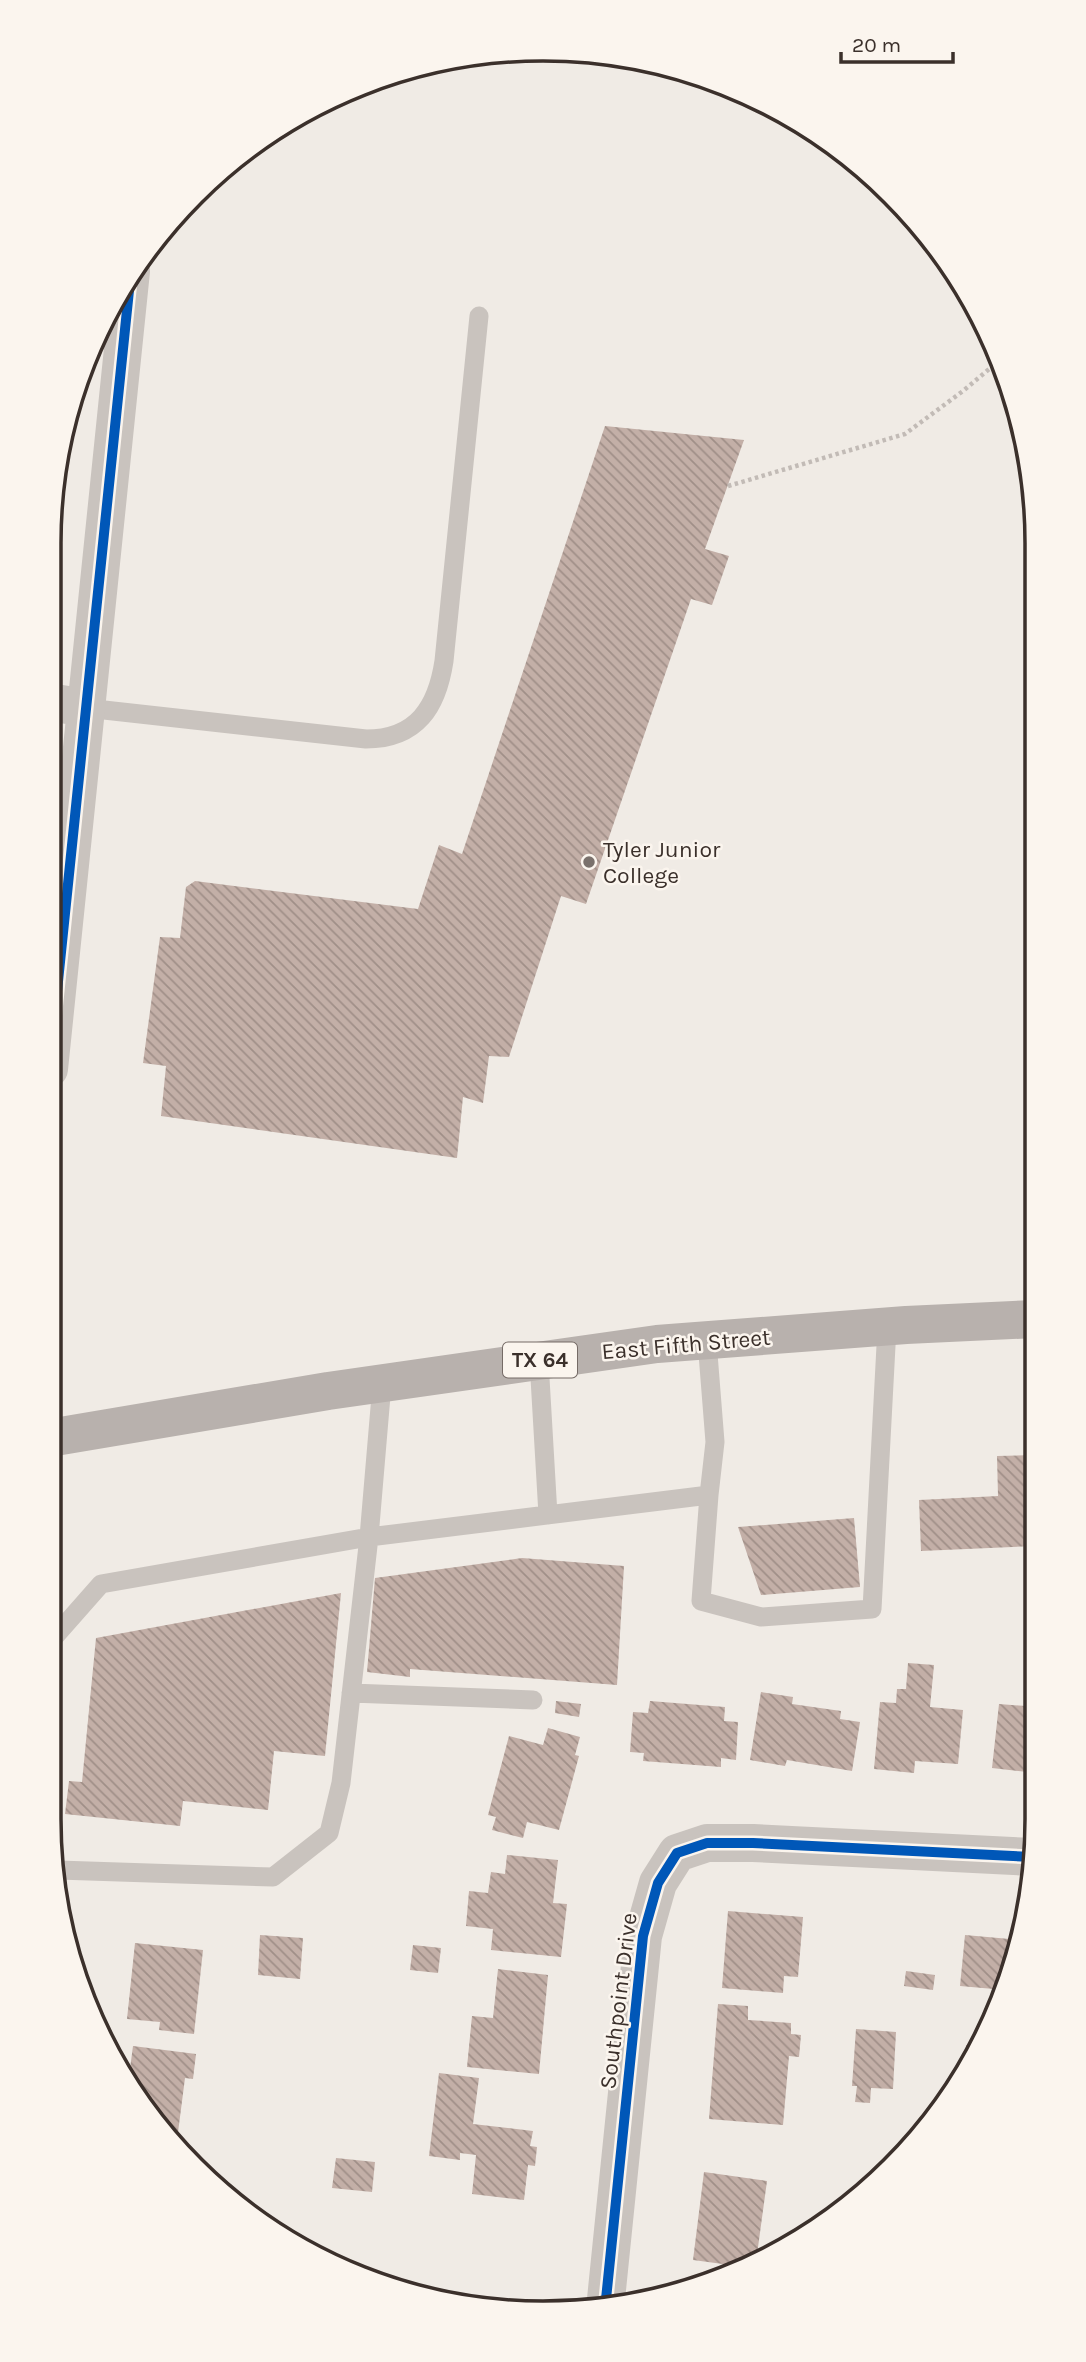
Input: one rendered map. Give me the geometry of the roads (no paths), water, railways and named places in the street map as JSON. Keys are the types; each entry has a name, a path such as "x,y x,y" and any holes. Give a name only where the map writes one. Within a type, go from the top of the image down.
{"main road":[{"name":"East Fifth Street","path":"61,1436 382,1384 657,1344 1025,1320"}],"street":[{"path":"61,843 63,805 86,708 128,298"},
{"path":"61,704 86,708"},
{"name":"Southpoint Drive","path":"606,2297 643,1936 658,1883 677,1853 706,1843 753,1843 1023,1857"}],"lane":[{"path":"86,708 366,739 384,739 405,731 420,719 434,702 444,661 479,316"},
{"path":"707,1341 715,1442 701,1601 761,1616 872,1609 887,1327"},
{"path":"538,1361 548,1515"},
{"path":"64,1870 273,1877 329,1833 341,1783 369,1537 382,1384"},
{"path":"61,1630 102,1584 369,1537 709,1495"},
{"path":"351,1693 533,1700"}],"place":[{"name":"Tyler Junior College","path":"589,862"}]}
